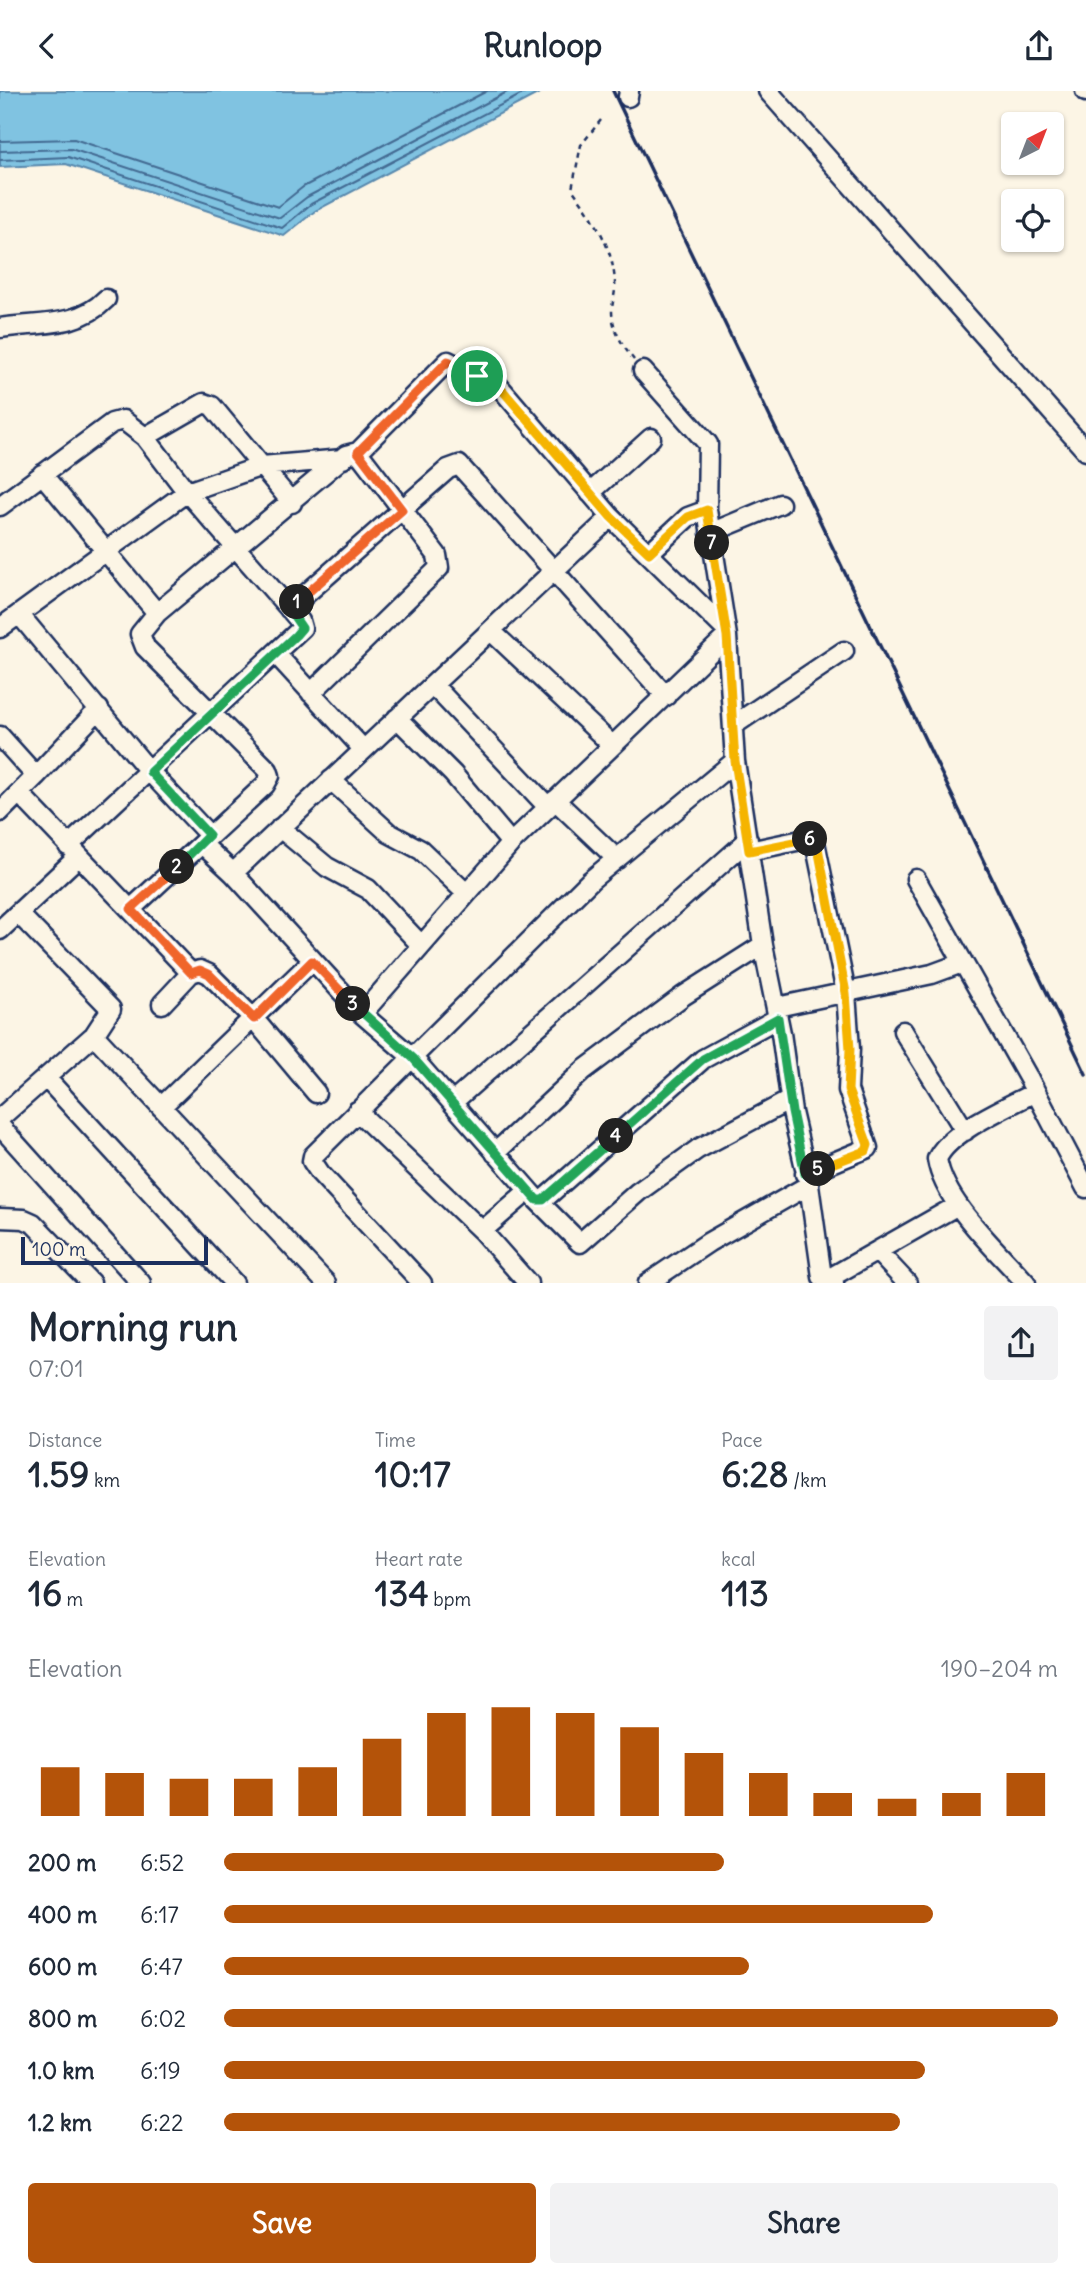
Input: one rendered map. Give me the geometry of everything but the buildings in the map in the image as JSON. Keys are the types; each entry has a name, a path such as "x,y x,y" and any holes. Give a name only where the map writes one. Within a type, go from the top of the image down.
{"street":[{"path":"768,91 1086,451"},
{"path":"0,328 72,321 86,316 106,299"},
{"path":"131,909 265,785 270,776 268,770 140,640 144,628 157,613 350,455 448,361 477,376 492,378 611,517 726,632"},
{"path":"643,371 708,444 707,510 726,632 735,761 790,1100 826,1280 958,1205"},
{"path":"145,437 204,403 212,406 292,503"},
{"path":"0,506 112,423 123,420 145,437 187,492 289,609 302,628 150,772 114,801 74,851 0,930"},
{"path":"590,493 651,437"},
{"path":"0,628 187,492 262,467 350,455"},
{"path":"311,693 439,568 437,555 402,510 350,455"},
{"path":"289,609 449,469 459,465 552,572 666,696"},
{"path":"42,474 157,613"},
{"path":"710,533 780,504"},
{"path":"649,553 688,517 707,510"},
{"path":"233,873 611,517"},
{"path":"19,614 233,873 362,1014 413,1058 533,1196 580,1243 638,1192 698,1149 790,1100"},
{"path":"491,631 611,744"},
{"path":"362,1014 420,944 511,843 611,744 666,696 726,632"},
{"path":"734,725 844,651"},
{"path":"275,653 363,749"},
{"path":"433,685 552,803 617,859"},
{"path":"0,812 99,709"},
{"path":"397,718 453,774 511,843"},
{"path":"0,736 36,776"},
{"path":"422,1283 312,1161 317,1150 591,880 735,761"},
{"path":"331,780 389,833 421,850 466,893"},
{"path":"19,793 191,973"},
{"path":"280,828 327,867 368,889 420,944"},
{"path":"453,1102 749,846 806,839 815,842 846,993 850,1049 848,1090 868,1147 807,1179 648,1283"},
{"path":"916,879 1086,1188"},
{"path":"0,1118 94,1035 110,1013 108,1005 18,913"},
{"path":"495,1153 584,1070 683,996 764,945"},
{"path":"161,1107 312,961"},
{"path":"533,1196 543,1200 703,1059 777,1012 932,974 962,963"},
{"path":"162,1004 191,973 200,970 209,974 254,1019 316,1093"},
{"path":"903,1031 965,1131"},
{"path":"94,1035 326,1283"},
{"path":"46,1078 234,1283"},
{"path":"1026,1283 958,1205 939,1171 937,1159 946,1146 965,1131 1035,1091"},
{"path":"357,1111 482,1231 528,1283"},
{"path":"0,1126 141,1283"},
{"path":"482,1231 533,1196"},
{"path":"0,1218 24,1219 33,1223 90,1283"},
{"path":"877,1251 906,1283"}],"path":[{"path":"601,120 581,145 572,189 597,223 615,284 611,313 621,345 643,371"}],"water":[{"path":"0,91 543,91 315,211 284,236 66,164 0,167"}],"railway":[{"path":"613,91 1086,1074"}],"route":[{"path":"448,361 477,376 492,378 611,517 649,553 682,521 707,510 727,636 735,761 749,851 806,839 812,839 818,848 846,993 850,1049 848,1090 868,1145 866,1151 805,1174 792,1112 778,1018 703,1059 540,1201 534,1198 413,1058 362,1014 312,961 254,1019 215,978 200,970 191,973 131,909 209,835 150,772 302,628 300,621 289,609 402,510 368,461 358,452 448,361"}]}
